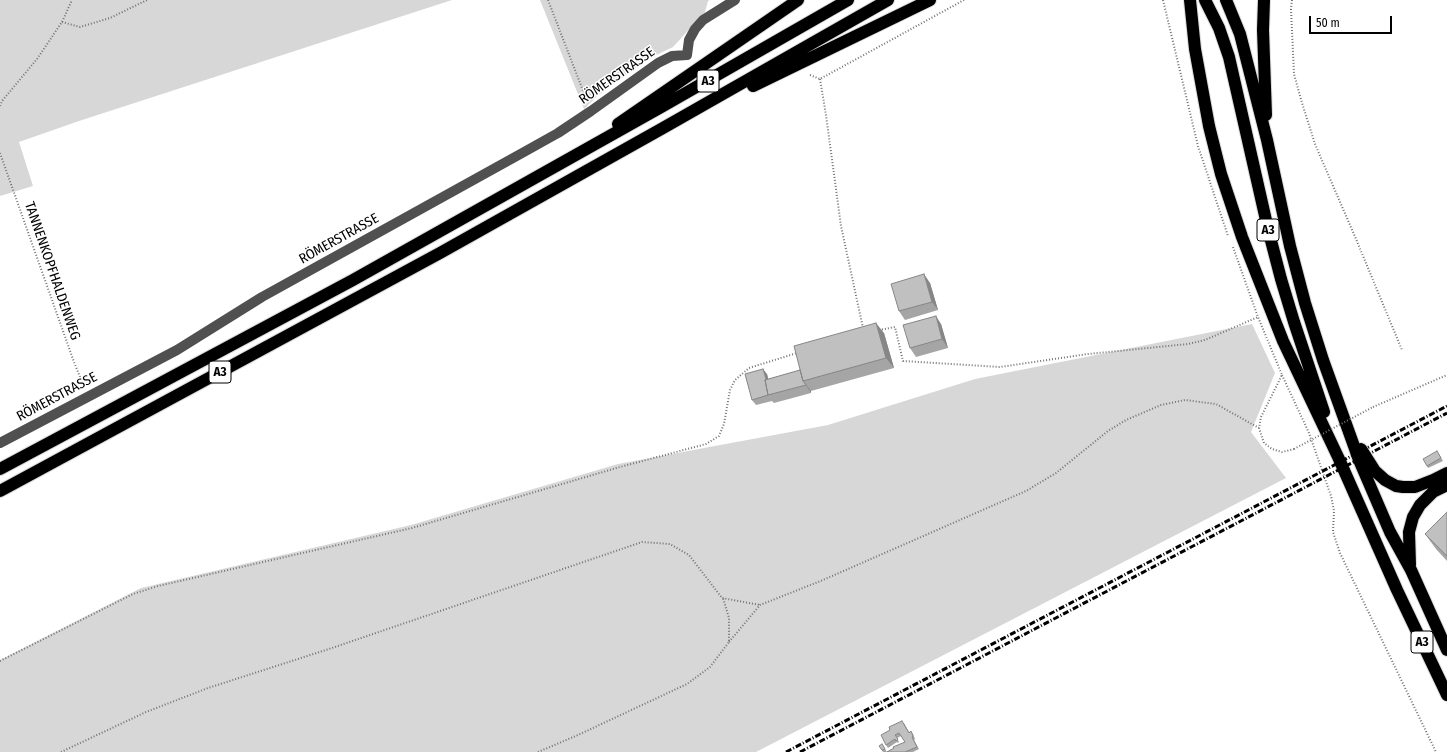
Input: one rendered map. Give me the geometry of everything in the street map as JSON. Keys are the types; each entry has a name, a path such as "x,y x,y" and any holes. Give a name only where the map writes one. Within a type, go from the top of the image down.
{"highway":[{"name":"A3","path":"567,161 657,96 798,0"},
{"name":"A3","path":"0,469 354,280 567,161 848,0"},
{"name":"A3","path":"0,491 440,253 888,0"},
{"name":"A3","path":"663,128 930,0"},
{"name":"A3","path":"1190,0 1195,49 1203,98 1215,151 1242,237 1283,341 1400,597 1447,695"},
{"name":"A3","path":"1204,0 1219,28 1229,56 1268,229 1281,279 1338,459"},
{"name":"A3","path":"1226,0 1240,34 1267,140 1276,189 1299,282 1319,346 1359,460 1378,506 1390,532 1411,570 1447,650"},
{"name":"A3","path":"1264,0 1263,30 1267,140"},
{"path":"1342,412 1367,460 1375,471 1385,480 1396,486 1415,487 1447,473"},
{"path":"1411,570 1408,541 1413,517 1420,504 1434,492 1447,485"}],"street":[{"name":"RÖMERSTRASSE","path":"0,443 177,350 262,297 558,133 658,63 672,56 687,55 690,40 695,29 703,20 736,0"}],"path":[{"path":"0,106 37,58 62,22 72,0"},
{"path":"62,22 80,27 110,18 147,0"},
{"path":"548,0 591,111"},
{"path":"820,79 964,0"},
{"path":"1163,0 1198,146 1229,238"},
{"path":"1292,0 1291,16 1294,74 1302,103 1315,144 1360,247 1402,350"},
{"path":"810,75 820,79"},
{"path":"820,79 841,226 864,333"},
{"name":"TANNENKOPFHALDENWEG","path":"0,153 71,355 88,396"},
{"path":"1232,245 1258,317 1282,375 1309,433 1331,496 1334,511 1334,532 1340,554 1436,752"},
{"path":"879,330 895,327 903,361 1000,367 1088,354 1188,344 1205,340 1258,317"},
{"path":"0,661 133,594 158,586 412,528 620,467 706,444 719,436 724,424 730,390 735,380 749,368 803,352"},
{"path":"1282,375 1261,417 1259,428 1264,442 1272,449 1282,452 1294,449 1373,408 1447,375"},
{"path":"538,752 687,684 710,667 760,605 1026,491 1056,473 1108,431 1126,420 1161,405 1186,400 1216,404 1259,428"},
{"path":"61,752 146,712 208,688 332,648 642,542 670,544 690,555 722,598 729,618 729,642"},
{"path":"722,598 760,605"}],"shaded area":[{"path":"0,0 452,0 79,121 19,142 33,186 0,196"},
{"path":"540,0 710,0 708,1 705,12 673,47 648,59 597,96 584,109"},
{"path":"1252,324 1275,373 1251,432 1286,478 756,752 0,752 0,660 141,588 411,525 618,464 828,425 975,379"}],"building":[{"path":"924,274 932,302 899,311 891,284"},
{"path":"936,316 942,339 910,348 903,325"},
{"path":"876,323 886,358 803,381 794,346"},
{"path":"763,369 768,395 752,400 745,374"},
{"path":"800,370 803,381 806,385 768,395 765,380"},
{"path":"1437,451 1441,458 1427,466 1423,459"},
{"path":"1447,512 1447,556 1425,534"},
{"path":"902,721 909,733 911,731 917,747 905,752 887,752 894,748 893,747 905,742 899,733 895,735 898,739 896,741 895,739 886,745 881,735 890,730 889,727"},
{"path":"882,744 885,749 882,750 879,746"}],"railway":[{"path":"786,752 1447,406"},
{"path":"800,752 1447,413"}]}
